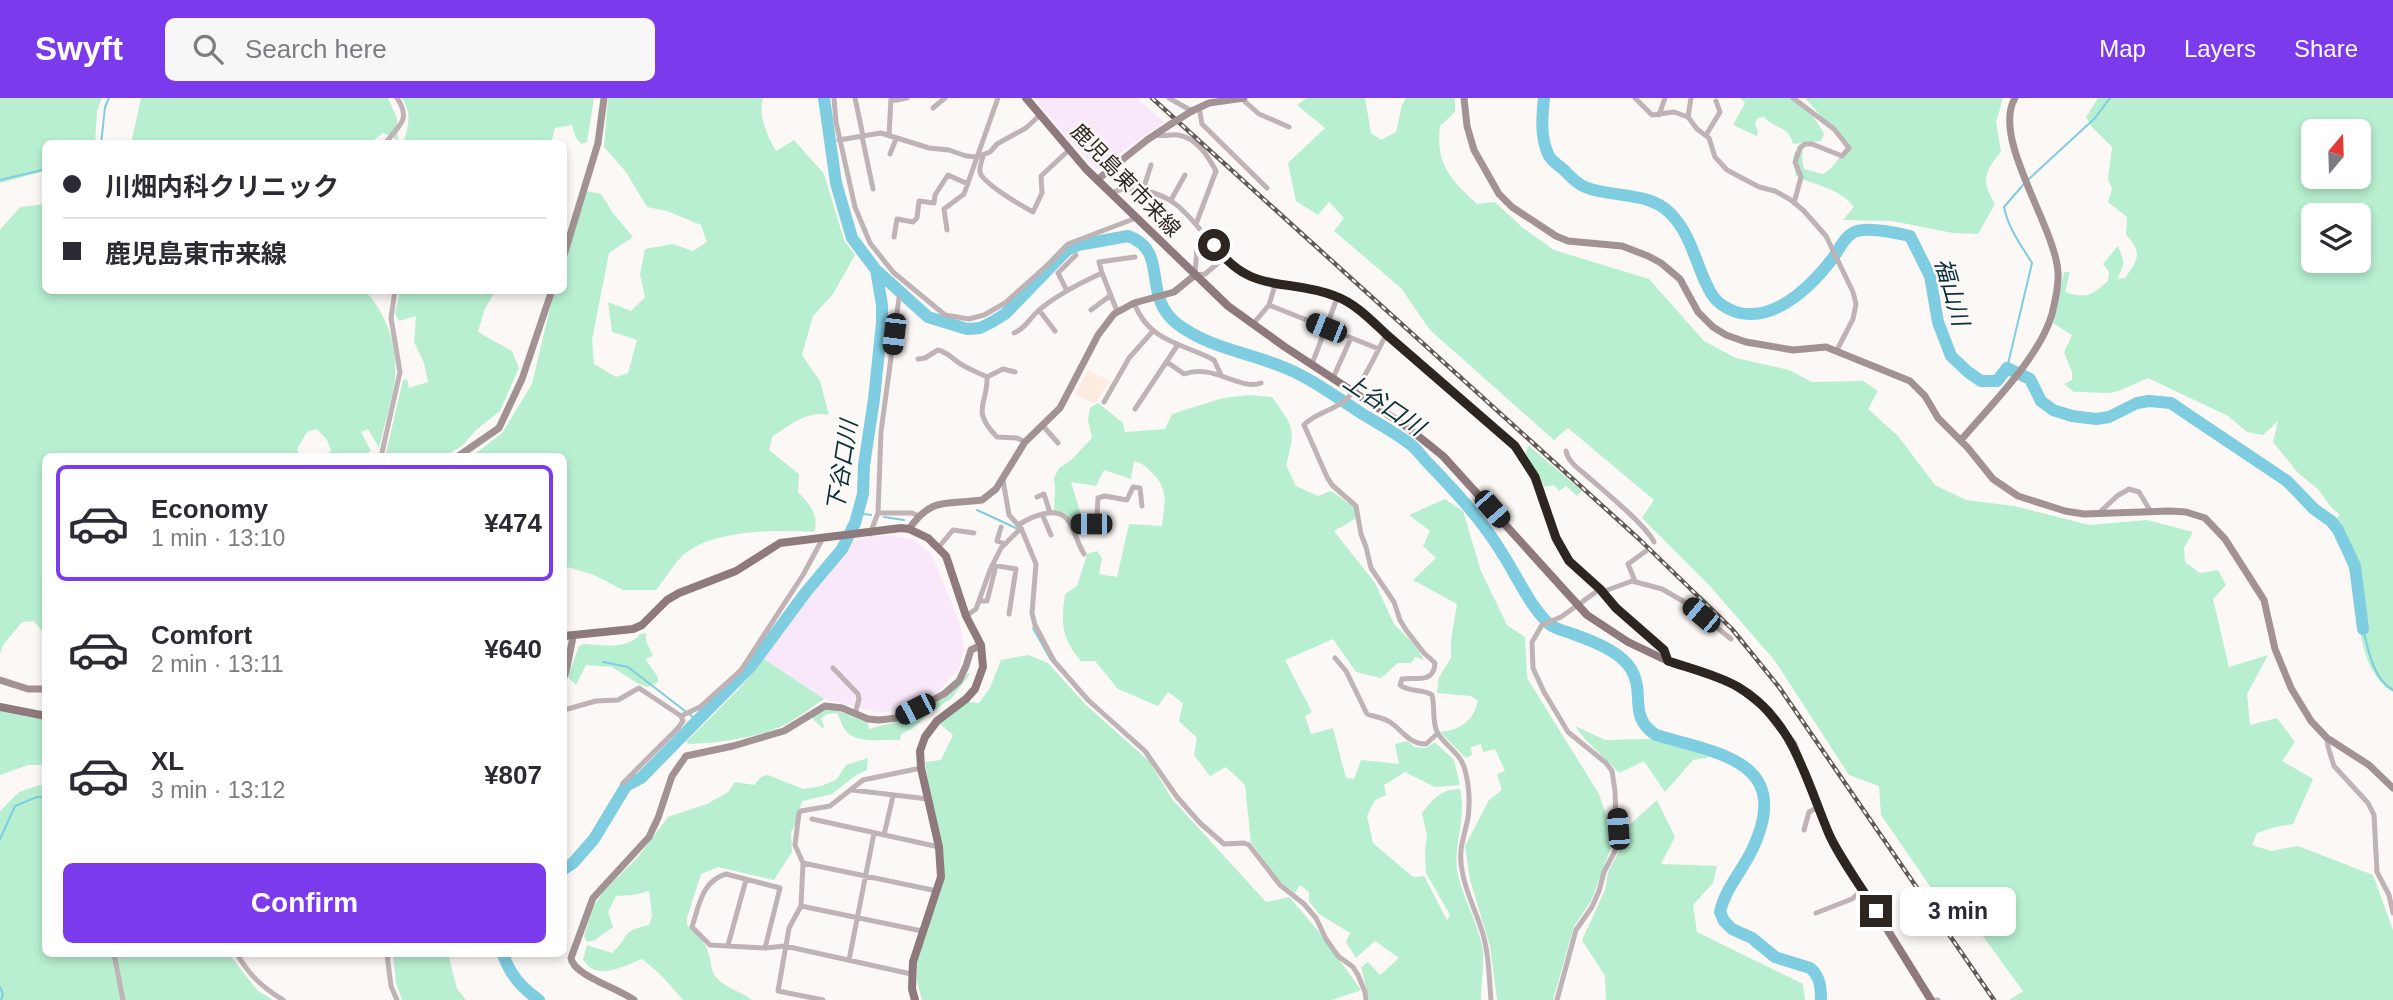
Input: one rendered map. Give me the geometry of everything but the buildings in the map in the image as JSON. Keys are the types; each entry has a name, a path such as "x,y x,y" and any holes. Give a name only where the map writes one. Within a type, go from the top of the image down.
{"main road":[{"name":"鹿児島東市来線","path":"1029,99 1069,150 1097,180 1228,306 1333,377 1351,393 1407,427 1443,456 1578,606 1615,635 1668,661 1740,688 1765,707 1793,744 1830,837 1931,1000"},
{"path":"567,636 633,629 642,625 667,600 736,571 780,543 870,534 894,528 909,529 928,538 938,548 950,564 966,616 981,645 983,667 980,678 966,699 937,721 925,737 920,751 921,768 939,847 941,877 922,931 911,974 915,1000"},
{"path":"0,706 42,715"}],"street":[{"path":"388,140 403,122 403,108 397,98"},
{"path":"567,245 598,143 604,98"},
{"path":"834,98 839,140 855,207 870,243 893,272 945,315 969,319 984,315 1004,303 1068,244 1136,218"},
{"path":"855,98 873,189"},
{"path":"890,155 891,100 907,98"},
{"path":"933,108 945,98"},
{"path":"947,230 944,209 964,194 980,156 998,98"},
{"path":"1169,98 1195,109 1202,124 1267,188"},
{"path":"1464,98 1470,140 1494,184 1512,207 1568,241 1622,246 1661,263 1680,279 1698,312 1726,335 1746,342 1793,350 1826,347 1837,349 1910,381 1925,396 1938,418 1961,440 1993,479 2018,496 2065,511 2098,514 2186,512 2205,519 2220,532 2264,600 2275,649 2295,697 2311,721 2327,738 2369,765 2393,788"},
{"path":"1635,98 1651,115 1674,112 1688,117 1709,138 1715,157 1727,170 1759,187 1775,191 1794,203 1826,236 1856,304 1853,319 1837,349"},
{"path":"1659,115 1665,98"},
{"path":"1688,117 1691,98"},
{"path":"1793,98 1834,129 1849,148 1842,156 1812,144 1805,144 1800,148 1795,162 1801,177 1794,203"},
{"path":"1961,440 2024,365 2044,336 2052,314 2058,273 2052,247 2010,138 2011,105 2015,98"},
{"path":"1097,180 1154,135 1195,109 1235,99 1289,128"},
{"path":"1706,135 1720,112 1716,101"},
{"path":"839,140 881,133 892,138 980,156 1026,128 1040,115"},
{"path":"1154,135 1187,138 1207,155 1216,171 1196,224"},
{"path":"980,156 979,171 983,179 1032,212 1042,193 1041,176 1069,150"},
{"path":"1143,190 1151,165"},
{"path":"894,237 897,219 913,222 917,218 919,201 934,203 935,195 948,175 968,184"},
{"path":"1171,200 1185,176"},
{"path":"1111,194 1116,190 1143,190 1161,194 1171,200 1204,232 1224,258 1250,277 1275,285 1338,296 1368,317 1515,446 1535,477 1562,552 1616,608 1664,650 1668,661"},
{"path":"1195,275 1198,247 1204,232"},
{"path":"1067,291 1058,273 1076,255"},
{"path":"1117,311 1099,262 1135,257"},
{"path":"909,529 927,508 934,505 982,500 989,496 1003,480 1025,442 1060,408 1098,334 1117,311 1134,303 1170,293 1195,275 1205,274 1224,258"},
{"path":"1014,333 1020,331 1039,310 1067,291 1102,273"},
{"path":"1253,324 1269,305 1275,285"},
{"path":"382,453 400,372 391,318 394,294"},
{"path":"463,453 499,428 522,379 551,294"},
{"path":"1091,310 1111,295"},
{"path":"1312,364 1338,296"},
{"path":"870,534 878,513 881,432 898,298"},
{"path":"1134,303 1153,331 1177,346 1214,360 1221,375"},
{"path":"1269,305 1379,349"},
{"path":"1039,310 1055,331"},
{"path":"1104,402 1129,358 1153,331"},
{"path":"1387,335 1342,403 1304,425 1326,477 1356,506 1371,568 1394,602 1406,630 1435,663 1428,678 1402,679 1400,682 1403,688 1432,695 1438,733 1460,757 1467,780 1468,817 1460,848 1462,872 1487,953 1491,1000"},
{"path":"1333,377 1351,338"},
{"path":"1135,409 1177,346"},
{"path":"918,359 938,350 943,351 951,354 960,364 987,377"},
{"path":"1167,362 1184,374 1194,371 1221,375 1247,385 1261,383"},
{"path":"987,377 1003,369 1015,372"},
{"path":"987,377 981,407 991,431 997,437 1017,438 1025,442"},
{"path":"1043,426 1058,443"},
{"path":"1566,451 1581,472 1638,522 1654,542"},
{"path":"1003,480 1009,515 1019,526 1036,564 1032,612 1035,625 1054,661 1088,700 1145,751 1177,797 1200,823 1224,844 1249,845 1280,884 1317,918 1326,939 1338,956 1353,967 1358,975 1366,1000"},
{"path":"1071,524 1094,523 1098,498 1105,496 1127,500 1133,487 1140,488 1142,506"},
{"path":"2098,514 2129,489 2139,492 2151,512"},
{"path":"1037,497 1044,494 1050,513"},
{"path":"878,513 912,513 919,516"},
{"path":"966,616 976,609 1005,544 1019,526 1036,514 1050,513 1065,517 1071,524 1084,554"},
{"path":"1042,514 1051,534"},
{"path":"1002,527 997,541 1005,544"},
{"path":"938,548 953,530 974,533"},
{"path":"681,716 700,707 741,670 825,538"},
{"path":"1634,581 1628,564 1646,551"},
{"path":"994,567 1016,569 1009,614"},
{"path":"1558,1000 1576,930 1599,891 1604,872 1617,847 1618,829 1612,771 1568,732 1533,668 1532,642 1542,625 1561,617 1601,590 1612,590 1634,581 1671,593 1731,639"},
{"path":"567,667 573,637"},
{"path":"634,1000 581,973 573,966 571,958 593,898 649,837 671,776 680,762 692,753 733,746 784,731 825,706 842,708 879,720 897,718 944,694 963,675 971,650 981,645"},
{"path":"1335,658 1346,671 1367,714 1388,720 1419,744 1426,744 1438,733"},
{"path":"833,668 858,694 855,714"},
{"path":"0,680 28,689 42,689"},
{"path":"567,709 596,701 618,700 639,688 681,716 683,721 678,728 623,783"},
{"path":"2327,738 2334,766 2368,803 2374,815 2376,872 2389,895 2393,913"},
{"path":"823,1000 778,991 789,928 801,906 803,863 795,845 801,811 830,806 863,779 921,768"},
{"path":"852,790 928,799"},
{"path":"884,835 893,796"},
{"path":"1804,830 1809,812 1818,807"},
{"path":"812,819 939,847"},
{"path":"849,960 874,833"},
{"path":"803,863 937,891"},
{"path":"765,948 780,888 726,874 716,877 706,885 692,927 710,945 765,948 785,946 911,974"},
{"path":"728,945 746,880"},
{"path":"1816,913 1852,899 1863,889"},
{"path":"801,906 922,931"},
{"path":"115,957 123,1000"},
{"path":"239,957 256,980 281,999"},
{"path":"387,957 391,986 397,1000"}],"shaded area":[{"path":"1036,98 1137,98 1164,122 1096,170 1039,105"},
{"path":"1088,370 1109,381 1095,404 1075,395"},
{"path":"890,535 912,539 932,555 959,621 964,647 959,669 939,691 905,709 881,713 824,699 764,659 857,538"}],"green space":[{"path":"0,98 102,98 97,111 95,140 42,140 42,172 0,183"},
{"path":"141,98 388,98 397,118 398,140 383,133 374,140 132,140"},
{"path":"402,98 594,98 587,142 581,144 572,125 555,128 552,140 404,140 407,131 407,109"},
{"path":"608,98 763,98 763,119 776,151 794,140 824,174 844,240 855,255 833,294 813,316 802,355 820,381 829,415 813,415 792,423 772,437 769,450 799,474 798,492 814,515 814,532 766,531 731,535 700,544 683,556 656,590 623,590 594,575 567,567 567,453 476,453 502,433 532,384 553,294 567,294 567,252 586,191 601,194 633,237 609,253 592,340 594,364 616,377 628,373 637,340 612,332 608,302 631,311 645,297 640,275 645,249 673,244 693,251 707,242 701,225 667,211 647,207 626,172 604,147"},
{"path":"1307,98 1365,98 1371,133 1381,140 1396,132 1406,98 1455,98 1455,112 1440,126 1440,151 1453,179 1477,204 1495,202 1523,228 1554,250 1649,279 1704,341 1736,358 1789,370 1812,382 1863,381 1878,391 1868,409 1898,436 1935,485 1966,500 2014,506 2089,525 2147,520 2193,532 2184,548 2185,562 2200,573 2218,570 2226,585 2213,599 2229,667 2268,655 2247,694 2250,725 2277,718 2295,742 2282,761 2313,779 2293,824 2257,833 2252,845 2271,851 2298,846 2373,875 2393,930 2393,1000 2009,1000 2023,991 1968,916 1956,924 1881,815 1879,786 1849,775 1775,661 1709,585 1642,518 1654,500 1568,428 1554,440 1430,330 1401,288 1334,231 1344,218 1329,202 1318,215 1296,201 1288,163 1325,128 1297,105"},
{"path":"1740,98 1795,100 1806,108 1818,123 1824,134 1821,141 1793,144 1785,131 1764,117 1757,118 1757,136 1733,125 1745,103"},
{"path":"1805,98 2003,98 1996,122 2001,152 1986,177 1995,204 1978,234 1953,233 1892,221 1843,220 1854,207 1848,201 1835,191 1796,176 1794,155 1799,148 1803,146 1804,169 1823,174 1848,147"},
{"path":"2098,98 2393,98 2393,692 2373,672 2367,659 2352,579 2330,524 2340,515 2318,489 2298,473 2273,442 2278,421 2263,435 2247,432 2228,416 2148,378 2110,393 2074,392 2064,384 2072,380 2072,372 2064,352 2072,335 2053,323 2064,272 2070,272 2065,292 2088,295 2108,281 2109,272 2103,264 2118,246 2123,263 2117,279 2125,278 2137,256 2135,246 2126,235 2127,217 2108,202 2112,189 2108,179 2112,147 2086,117"},
{"path":"42,204 42,294 368,294 379,309 389,331 395,354 395,378 379,448 368,429 361,432 371,451 368,453 329,453 331,450 327,440 317,429 307,432 297,449 298,453 42,453 42,631 34,621 22,622 3,645 0,654 0,230 20,207"},
{"path":"399,294 493,294 484,311 478,332 512,351 519,368 500,411 476,430 462,446 449,453 386,453 403,380 407,379 409,388 428,382 424,363 414,342 416,316 399,321 395,313"},
{"path":"1250,395 1272,397 1289,422 1292,435 1286,465 1296,486 1318,496 1331,491 1358,510 1355,519 1334,531 1375,583 1394,624 1416,646 1424,660 1415,657 1411,663 1398,663 1381,678 1356,672 1333,639 1285,660 1312,712 1305,716 1311,734 1333,728 1346,778 1354,779 1361,760 1399,764 1395,744 1408,741 1414,747 1426,748 1435,742 1454,760 1460,785 1435,787 1405,772 1384,785 1386,795 1375,800 1367,816 1373,843 1413,877 1424,876 1447,920 1450,915 1426,873 1427,835 1422,813 1438,796 1460,789 1462,809 1457,869 1483,951 1481,1000 1369,1000 1361,967 1368,962 1380,975 1399,958 1375,941 1356,958 1346,942 1350,933 1319,914 1309,901 1309,892 1300,885 1295,893 1279,881 1251,842 1245,785 1226,767 1210,776 1194,755 1197,738 1179,721 1183,703 1168,692 1158,706 1118,689 1095,661 1081,661 1066,637 1063,622 1065,594 1077,586 1087,554 1097,551 1102,558 1099,574 1117,577 1129,524 1162,526 1164,511 1164,491 1158,479 1142,464 1134,461 1131,479 1104,470 1096,486 1071,482 1081,515 1094,517 1091,522 1074,522 1067,515 1054,512 1054,478 1059,468 1070,461 1092,438 1088,420 1090,408 1098,403 1123,423 1125,432 1165,429 1172,414 1223,398"},
{"path":"1528,445 1582,491 1577,496 1566,486 1559,491 1554,485 1545,487 1526,454"},
{"path":"1445,499 1463,511 1481,571 1507,625 1525,637 1527,678 1599,794 1610,826 1612,845 1591,901 1574,926 1553,1000 1497,1000 1490,946 1470,880 1465,846 1489,800 1502,790 1497,774 1505,771 1495,749 1483,752 1481,744 1471,747 1472,755 1466,758 1440,732 1465,723 1473,714 1478,701 1471,696 1437,693 1439,677 1451,658 1457,604 1413,580 1436,558 1423,546 1430,531 1409,515"},
{"path":"646,633 646,641 653,656 645,659 658,677 658,682 647,687 612,667 586,665 576,685 568,677 579,646 622,644"},
{"path":"1028,655 1048,663 1085,704 1150,762 1172,799 1266,902 1289,897 1321,934 1361,990 1332,1000 922,1000 917,981 917,962 944,879 944,856 925,762 941,760 953,735 939,723 963,701 979,703 990,688 1001,660"},
{"path":"764,659 824,699 786,724 764,733 713,742 686,742 737,691"},
{"path":"970,674 952,698 912,729 901,734 900,740 859,739 848,733 837,713 821,718 822,728 811,717 827,709 868,723 869,729 893,723 937,700 954,688"},
{"path":"0,709 42,718 42,765 28,765 0,775"},
{"path":"1575,726 1605,740 1652,739 1677,744 1711,757 1693,760 1665,792 1644,761 1619,773"},
{"path":"868,758 867,770 832,794 802,801 791,832 792,852 774,880 718,867 701,874 687,925 704,943 717,978 752,1000 683,1000 659,973 642,959 617,969 603,971 591,968 583,960 587,945 612,953 629,932 649,925 652,916 649,891 616,896 608,912 613,927 595,940 587,942 584,936 594,906 603,892 638,857 668,817 707,804 728,792 735,782 754,785 761,777 768,775 803,789 821,786 836,780 846,765"},
{"path":"42,785 42,957 231,957 258,991 273,1000 0,1000 0,811 19,792"},
{"path":"1657,800 1675,837 1661,864 1717,866 1713,883 1693,905 1697,932 1803,984 1805,1000 1606,1000 1605,976 1582,940 1605,890 1608,872 1623,844 1626,828"},
{"path":"393,957 449,957 457,989 466,1000 402,1000 396,983"}],"waterway":[{"path":"101,140 105,107 109,98"},
{"name":"上谷口川","path":"824,98 836,183 852,238 876,270 928,317 967,329 980,328 1005,314 1067,250 1078,245 1128,236 1141,243 1148,252 1160,299 1166,312 1176,323 1214,344 1293,371 1413,446 1486,529 1529,599 1549,624 1605,647 1631,669 1637,687 1639,712 1647,728 1656,735 1726,757 1744,767 1757,780 1764,798 1763,821 1752,850 1730,888 1720,912 1732,929 1752,938 1775,957 1810,968 1819,982 1821,1000"},
{"name":"福山川","path":"1544,98 1543,135 1552,160 1585,187 1651,201 1670,213 1684,232 1711,293 1728,309 1752,314 1787,302 1817,277 1846,238 1853,233 1869,230 1910,236 1930,276 1938,322 1951,356 1981,381 1997,381 2007,368 2030,379 2041,401 2053,410 2096,419 2109,417 2137,403 2171,403 2287,481 2314,509 2331,521 2355,566 2363,629"},
{"path":"2029,179 2095,118 2110,98"},
{"path":"0,180 42,170"},
{"path":"2007,368 2032,263 2012,229 2004,207 2023,185"},
{"name":"下谷口川","path":"567,867 594,839 626,786 641,778 752,665 842,549 855,523 863,494 864,465 882,322 876,270"},
{"path":"977,510 1016,528"},
{"path":"858,513 871,515"},
{"path":"884,517 904,520"},
{"path":"1033,628 1051,660"},
{"path":"2363,629 2376,671 2393,690"},
{"path":"603,662 628,667 685,711"},
{"path":"689,714 698,721"},
{"path":"0,839 15,806 42,797"},
{"name":"下谷口川","path":"504,957 517,980 539,1000"},
{"path":"0,987 3,994 1,1000"}],"railway":[{"path":"1152,98 1639,539 1732,629 1779,687 1994,1000"}],"route":[{"path":"1214,245 1229,264 1262,282 1338,296 1368,317 1515,446 1529,464 1556,538 1569,561 1600,589 1616,608 1664,650 1668,661 1740,688 1765,707 1781,726 1793,744 1830,837 1876,911"}]}
